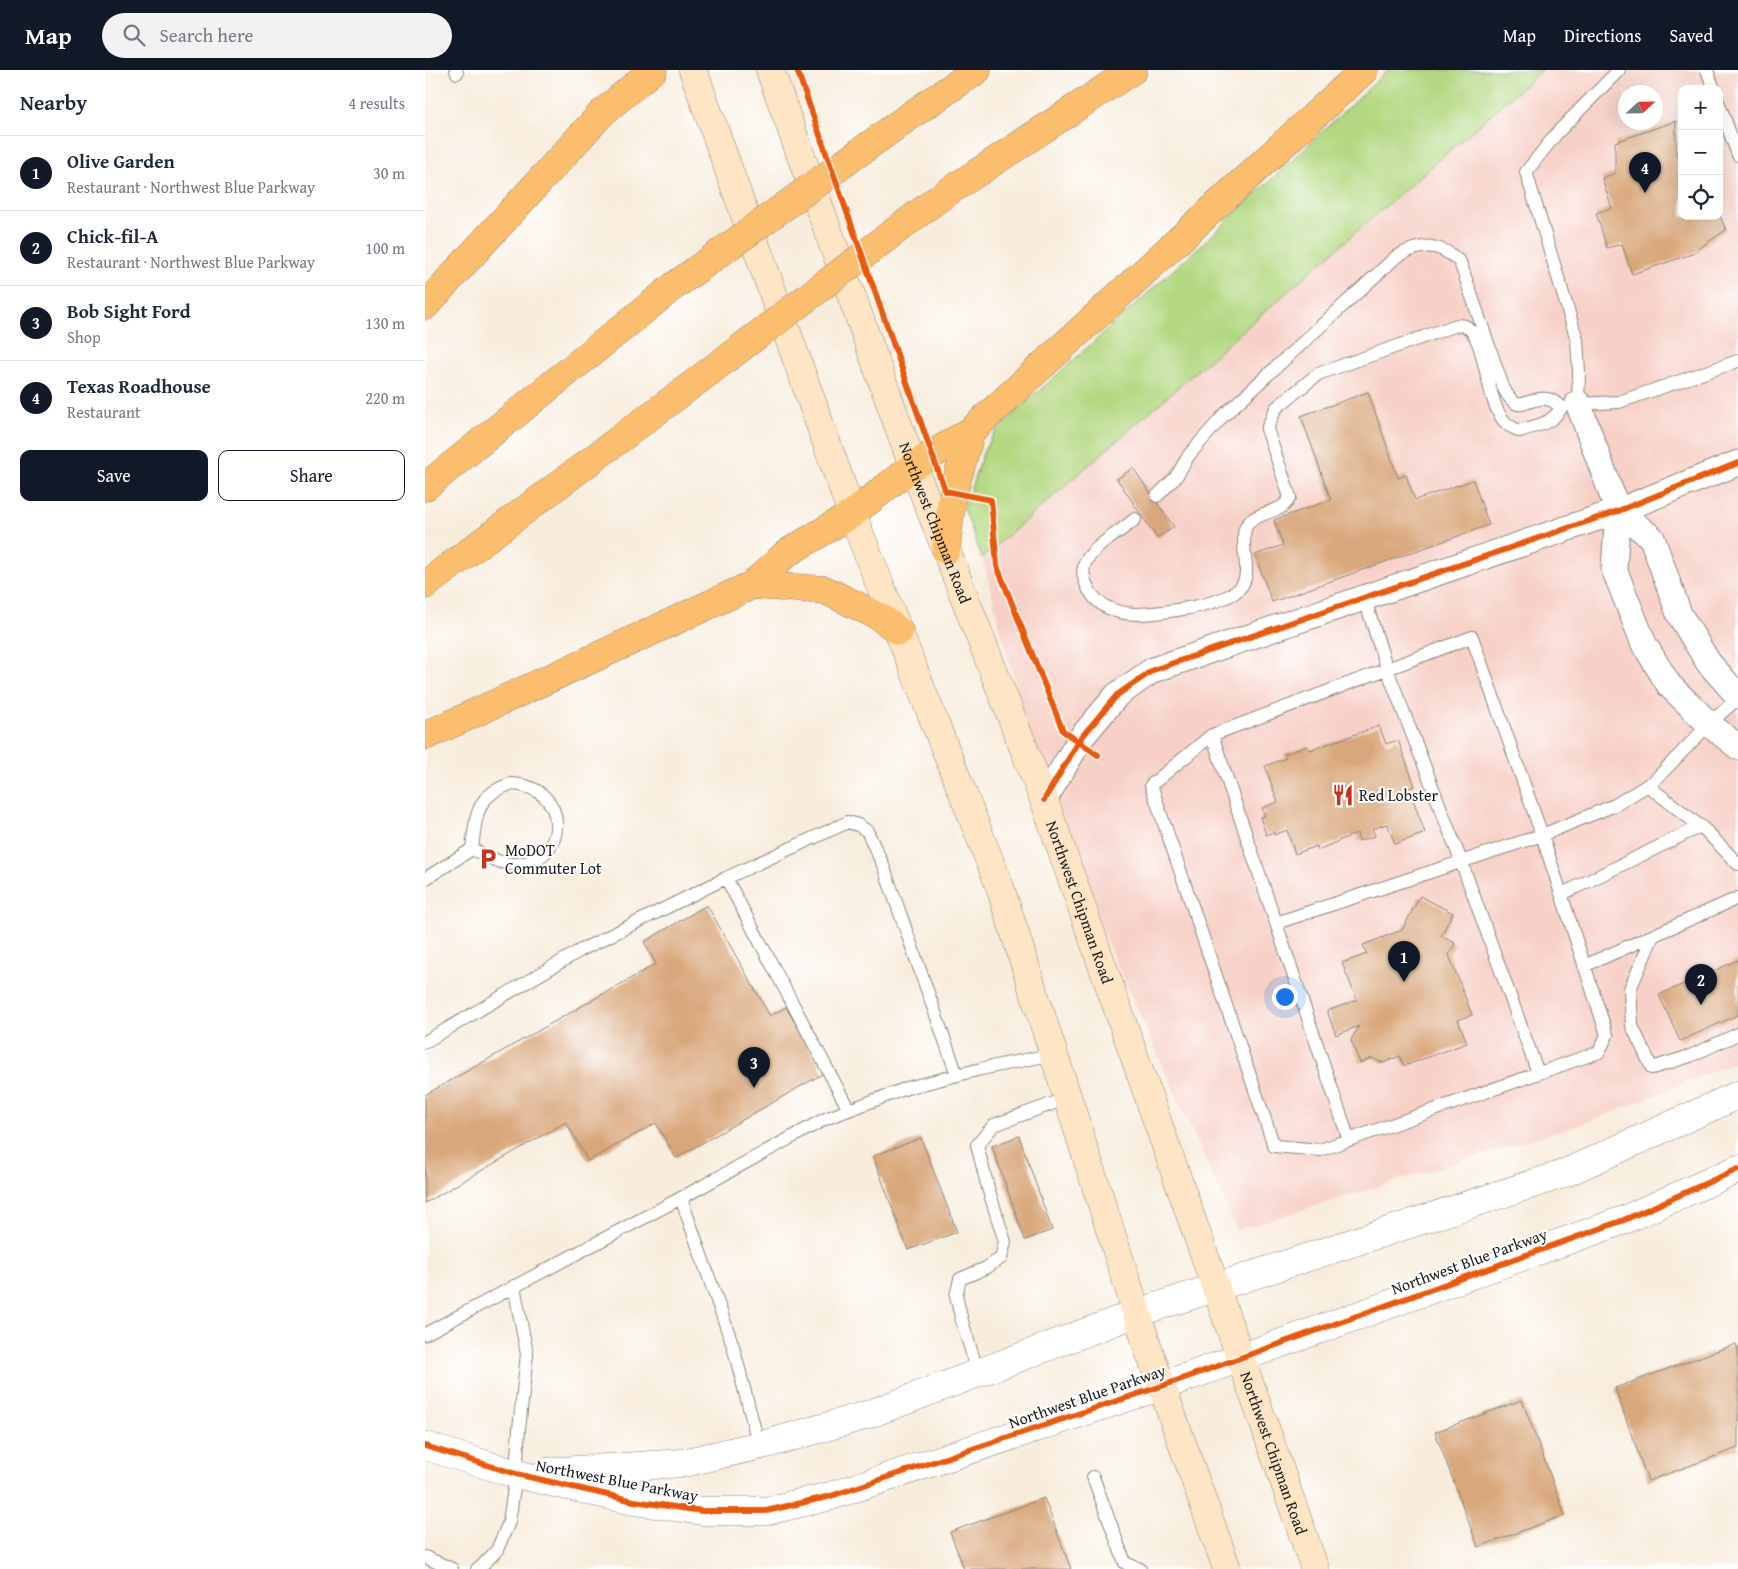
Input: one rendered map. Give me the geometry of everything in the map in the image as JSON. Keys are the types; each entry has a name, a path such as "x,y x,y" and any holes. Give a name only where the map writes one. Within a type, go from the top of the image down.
{"highway":[{"path":"425,306 630,81 653,70"},
{"path":"425,487 674,286 907,118 977,70"},
{"path":"425,585 939,198 1133,70"},
{"path":"425,736 752,585 787,553 852,514 913,466 971,432 1364,70"},
{"path":"946,550 953,497 971,432"},
{"path":"752,585 825,590 878,616 899,631"}],"main road":[{"path":"693,70 852,514 1000,887 1221,1567"},
{"name":"Northwest Chipman Road","path":"770,70 913,466 1044,800 1315,1569"}],"street":[{"path":"1570,405 1618,511 1652,538 1679,614 1708,662 1738,697"},
{"path":"1044,800 1081,738 1117,695 1153,670 1618,511 1738,463"},
{"path":"1618,511 1614,569 1644,644 1669,685 1709,724 1738,748"},
{"name":"Northwest Blue Parkway","path":"516,1474 683,1463 759,1446 867,1415 1137,1313 1563,1174 1738,1095"},
{"name":"Northwest Blue Parkway","path":"425,1446 516,1474 634,1501 692,1510 766,1511 831,1496 1162,1386 1624,1220 1738,1169"}],"lane":[{"path":"1135,519 1094,552 1086,561 1083,571 1087,585 1102,605 1118,611 1140,615 1155,614 1203,605 1233,594 1243,586 1246,577 1246,560 1243,545 1245,529 1249,522 1284,506 1290,497 1267,429 1277,408 1318,374 1457,325 1465,326 1473,332 1479,344 1492,396 1499,413 1508,425 1519,430 1545,423 1553,420 1570,405 1579,372 1577,340 1526,172 1557,133 1619,70"},
{"path":"1707,70 1712,85"},
{"path":"1723,115 1738,155"},
{"path":"1157,496 1176,477 1189,455 1224,415 1397,256 1416,248 1440,247 1461,262 1503,387 1513,402 1523,405 1547,399 1570,405 1619,402 1738,361"},
{"path":"1364,597 1387,669 1461,862 1538,1073"},
{"path":"1472,637 1543,834 1607,1035 1599,1052 1319,1150 1274,1146 1151,785 1212,736 1472,637"},
{"path":"1276,923 1543,834 1615,805 1653,782 1738,697"},
{"path":"1212,736 1349,1140"},
{"path":"511,784 524,784 536,789 546,797 553,808 556,821 555,835 549,847 539,857 527,863 514,864 501,861 472,849 476,818 480,805 488,795 498,788 511,784"},
{"path":"1647,785 1701,826 1738,864"},
{"path":"425,1042 581,950 727,878 848,822 859,825 867,832 883,865 957,1075"},
{"path":"1562,894 1701,826"},
{"path":"425,879 472,849"},
{"path":"727,878 849,1110"},
{"path":"1584,966 1738,898"},
{"path":"1653,936 1630,989 1632,1026 1652,1068 1690,1056 1738,1034"},
{"path":"425,1334 825,1119 907,1088 1054,1054"},
{"path":"978,1373 956,1296 960,1279 986,1268 1001,1258 1005,1242 977,1145 994,1125 1068,1098"},
{"path":"681,1198 733,1346 759,1446"},
{"path":"480,1568 497,1550 509,1522 516,1474 527,1354 515,1286"},
{"path":"1093,1477 1125,1563 1140,1569"},
{"path":"425,1557 452,1569"}],"shaded area":[{"path":"1542,70 1738,70 1738,1061 1591,1121 1237,1230 1051,818 982,558"}],"green space":[{"path":"1388,70 1542,70 982,558 964,508 984,450 995,433 1009,418 1210,237"}],"building":[{"path":"1676,121 1678,220 1722,220 1726,230 1695,253 1632,274 1622,244 1607,248 1596,213 1612,208 1602,178 1615,173 1615,142 1650,130 1663,130 1663,125"},
{"path":"1368,392 1398,478 1406,475 1415,500 1473,480 1489,525 1272,602 1255,555 1283,545 1274,520 1331,500 1301,416"},
{"path":"1133,468 1174,527 1157,538 1117,479"},
{"name":"Red Lobster","path":"1379,726 1386,744 1398,740 1415,786 1409,788 1425,833 1395,844 1387,824 1372,829 1375,836 1359,841 1357,833 1318,850 1317,846 1295,854 1287,830 1274,835 1274,832 1266,835 1260,817 1265,816 1262,808 1278,802 1265,766 1286,758 1284,754 1308,746 1310,750"},
{"path":"1420,896 1453,913 1441,936 1455,943 1449,955 1472,1015 1458,1020 1467,1043 1404,1066 1400,1056 1383,1063 1372,1058 1360,1063 1351,1040 1359,1026 1336,1035 1327,1011 1357,1000 1342,963 1367,954 1363,945 1402,930"},
{"path":"707,905 770,1016 786,1007 824,1073 676,1158 656,1123 588,1161 566,1122 425,1203 425,1095 656,964 644,942"},
{"path":"1738,960 1738,1015 1680,1041 1659,995"},
{"path":"1019,1136 1052,1230 1025,1240 992,1146"},
{"path":"921,1138 957,1232 908,1250 873,1156"},
{"path":"1736,1344 1738,1349 1738,1448 1648,1481 1615,1388"},
{"path":"1522,1400 1565,1515 1478,1547 1435,1432"},
{"path":"1044,1498 1071,1569 964,1569 950,1532"}],"cycle path":[{"path":"797,70 945,491 991,500 997,566 1063,731 1098,755"},
{"path":"1044,800 1081,738 1117,695 1153,670 1618,511 1738,463"},
{"path":"425,1446 516,1474 634,1501 702,1511 766,1511 831,1496 1162,1386 1624,1220 1738,1169"}],"place":[{"name":"Texas Roadhouse","path":"1645,193"},
{"name":"Red Lobster","path":"1343,795"},
{"name":"MoDOT Commuter Lot","path":"488,859"},
{"name":"Olive Garden","path":"1404,982"},
{"name":"Chick-fil-A","path":"1701,1005"},
{"name":"Bob Sight Ford","path":"754,1088"}]}
